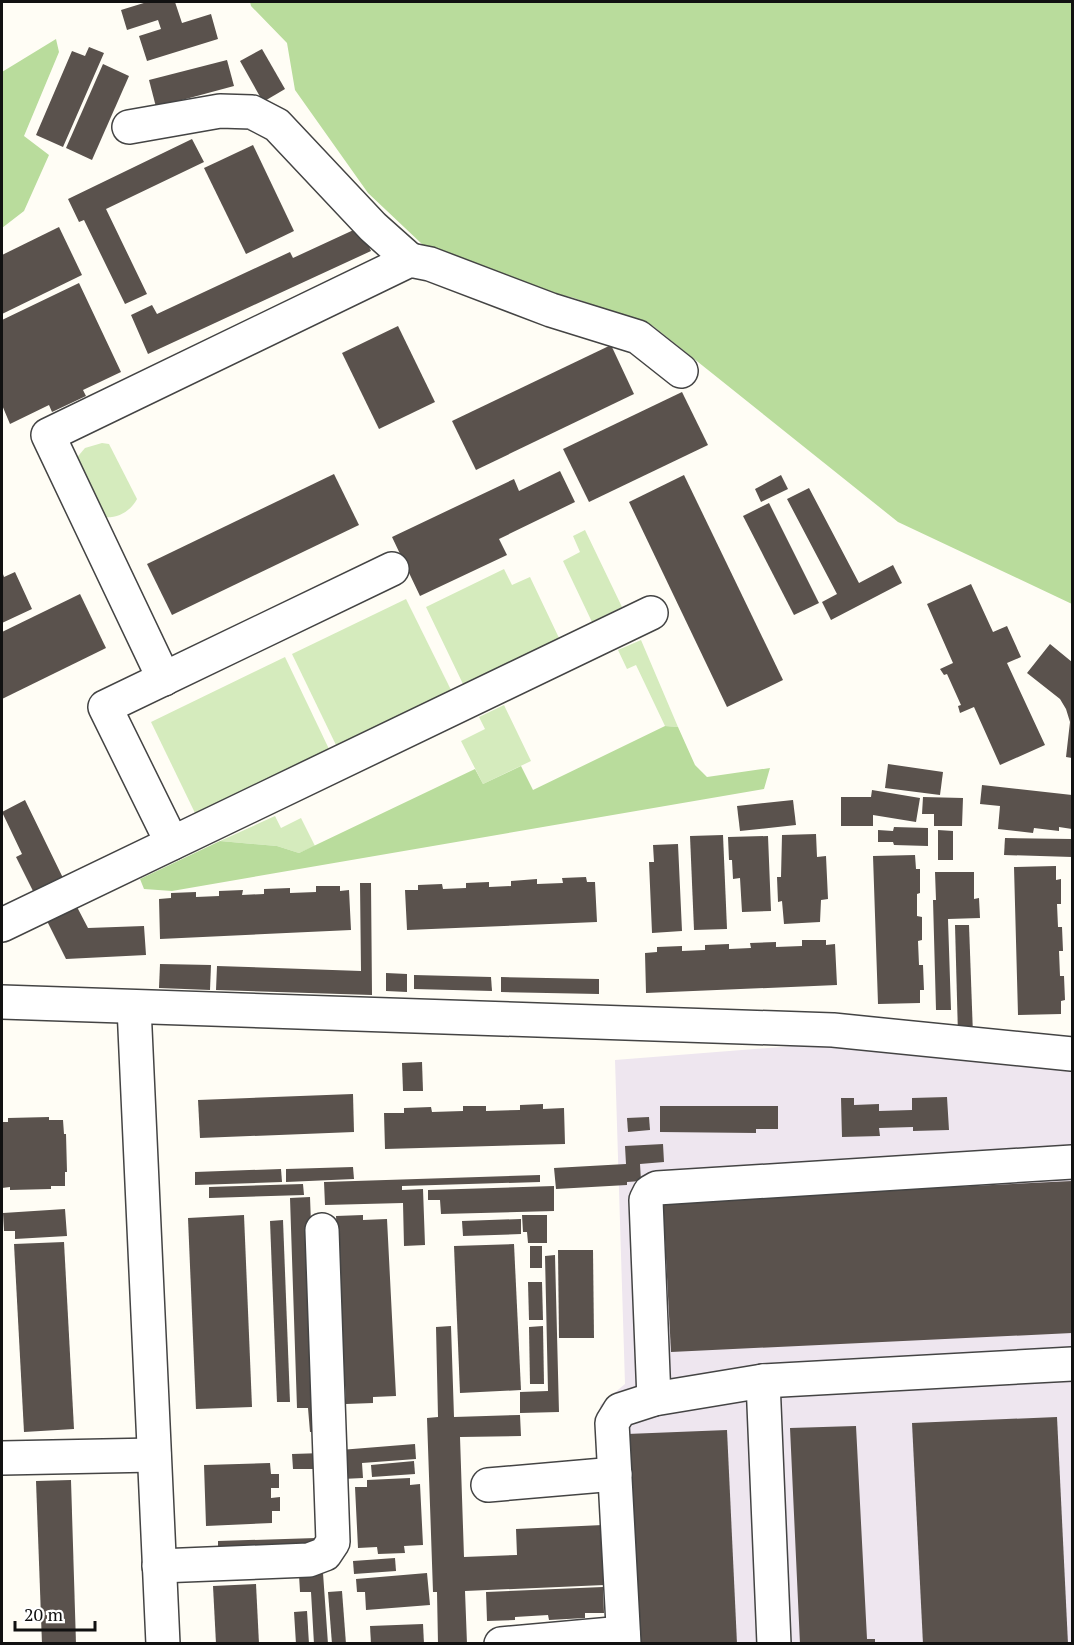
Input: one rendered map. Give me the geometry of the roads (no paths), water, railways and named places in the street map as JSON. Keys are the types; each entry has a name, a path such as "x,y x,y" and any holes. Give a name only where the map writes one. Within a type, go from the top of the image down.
{"street":[{"path":"129,127 220,111 252,112 277,125 373,227 410,260 430,264 551,310 638,337 681,371"},
{"path":"164,678 48,435 410,260"},
{"path":"172,843 105,707 392,569"},
{"path":"2,925 651,613"},
{"path":"2,1002 833,1030 1072,1054"},
{"path":"134,1007 163,1644"},
{"path":"654,1399 646,1200 650,1192 657,1188 1072,1162"},
{"path":"159,1566 309,1560 325,1554 333,1542 322,1230"},
{"path":"501,1644 624,1638 612,1423 620,1410 654,1399 763,1381 1072,1364"},
{"path":"763,1381 774,1644"},
{"path":"2,1458 154,1455"},
{"path":"488,1485 615,1474"}]}
